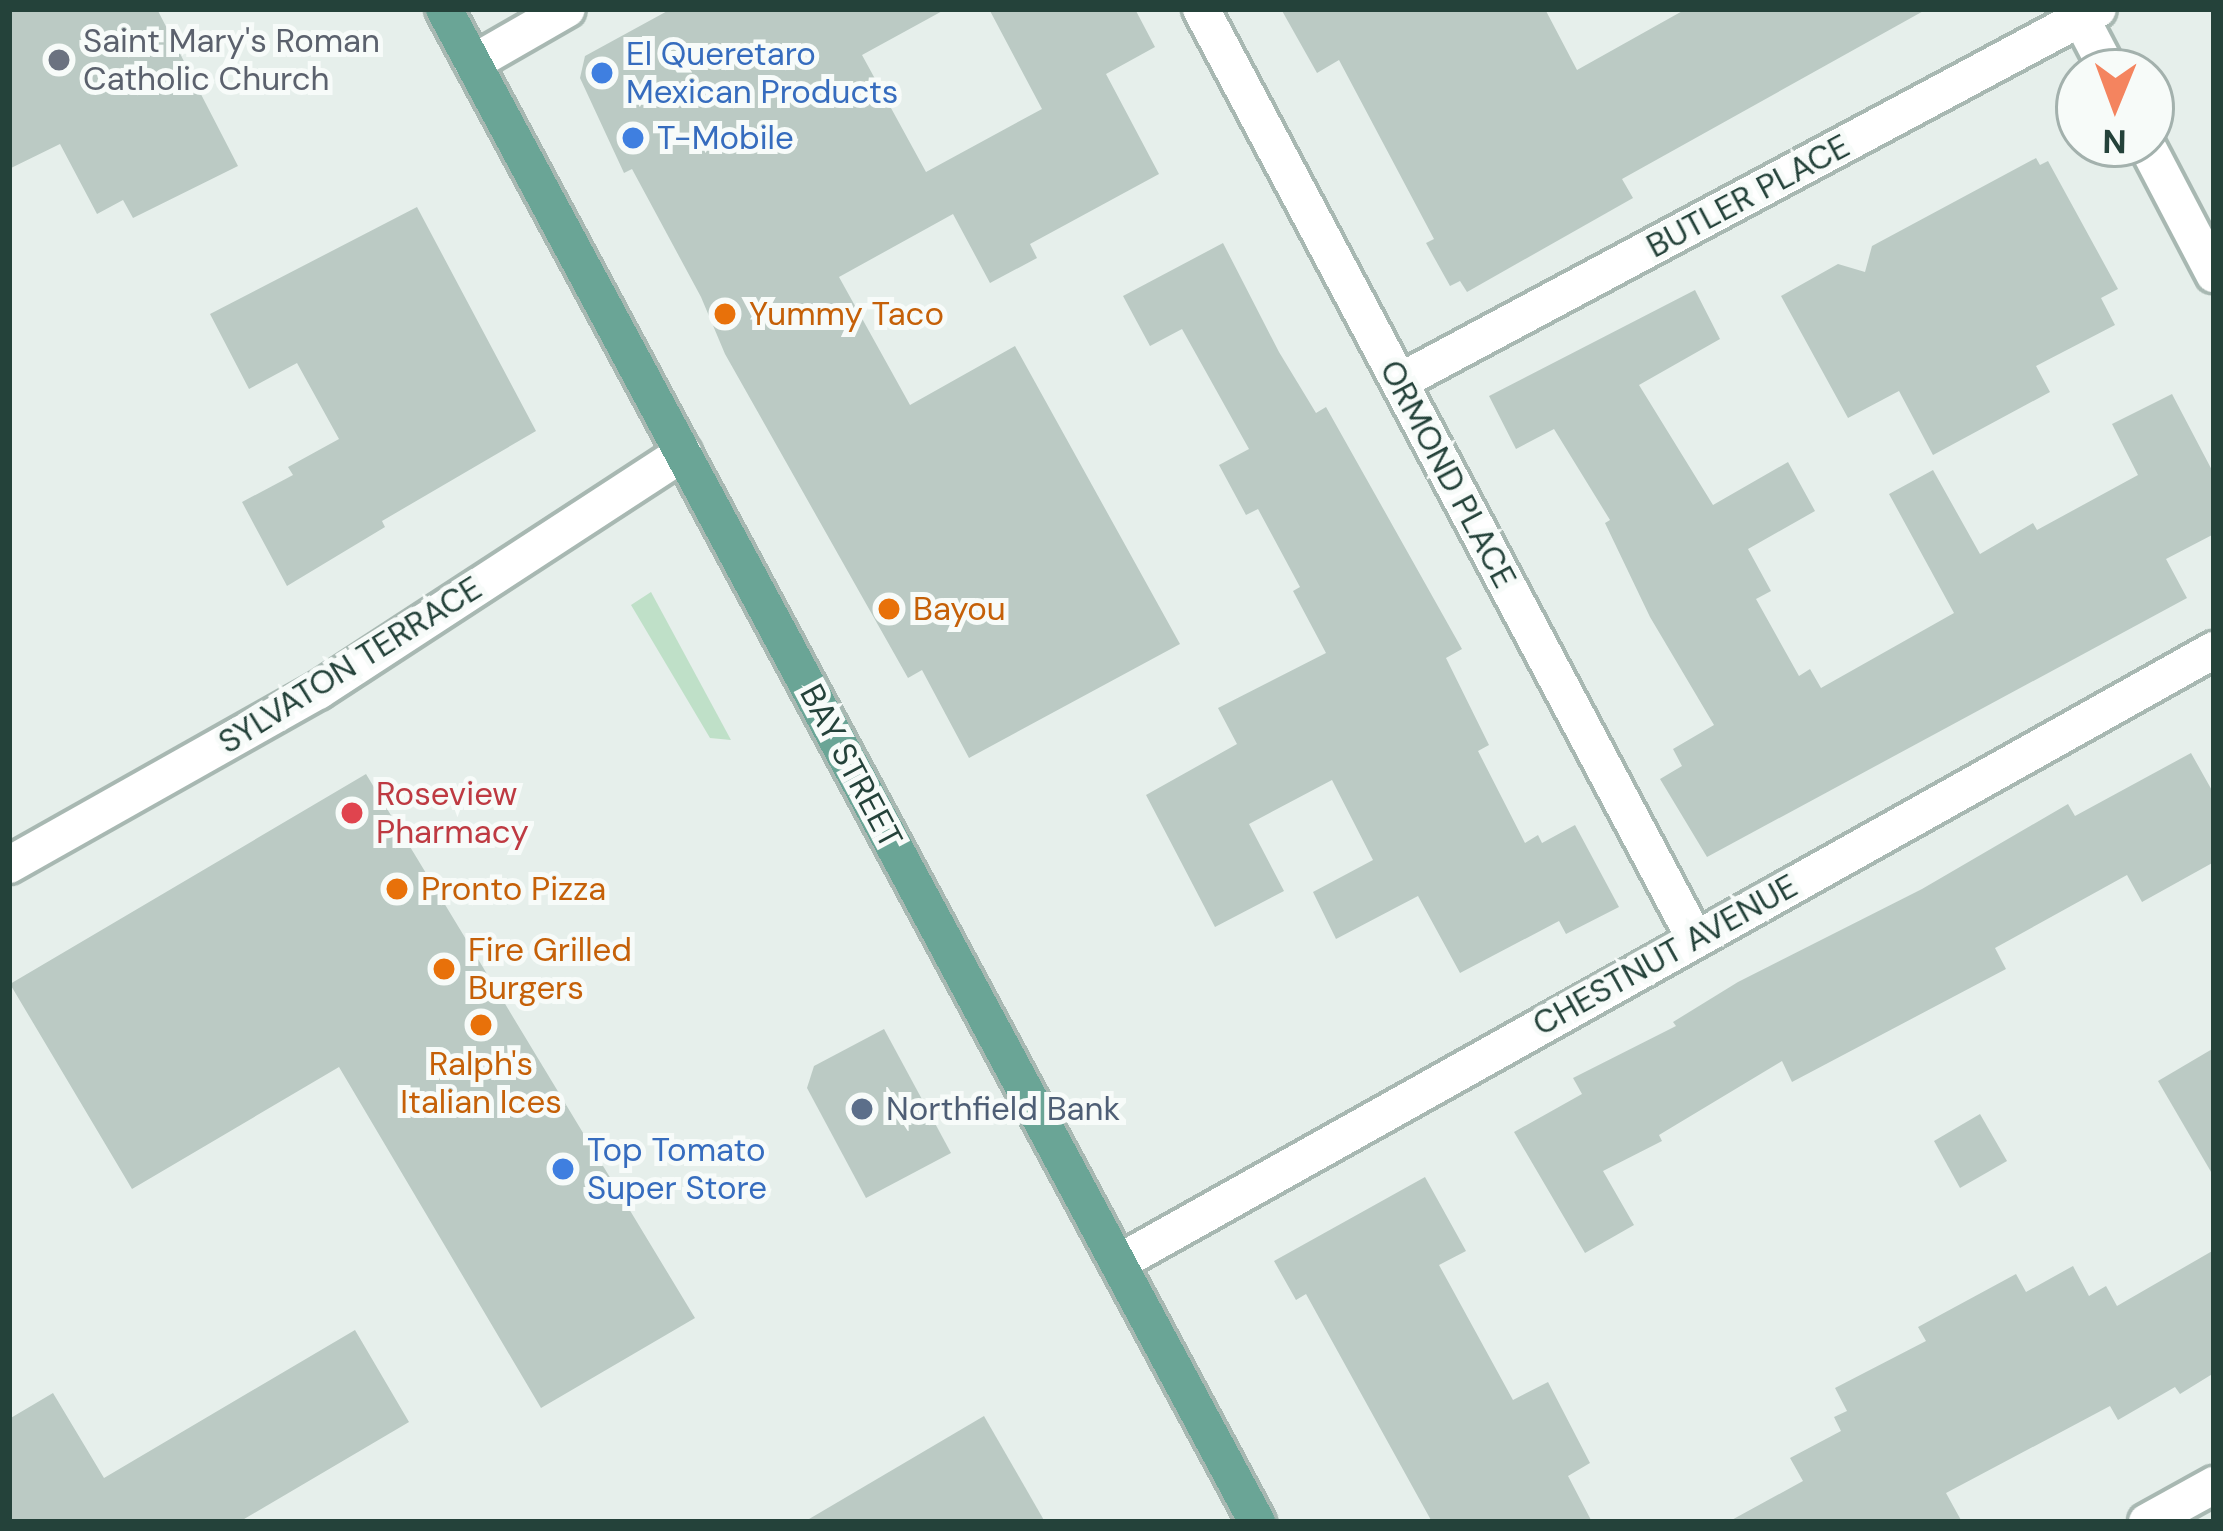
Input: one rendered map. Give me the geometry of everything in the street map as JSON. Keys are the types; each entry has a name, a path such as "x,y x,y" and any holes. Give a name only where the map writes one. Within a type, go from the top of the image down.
{"main road":[{"name":"BAY STREET","path":"444,9 1257,1522"}],"street":[{"path":"473,63 567,9"},
{"name":"ORMOND PLACE","path":"1201,9 1695,939"},
{"path":"2085,12 2099,48"},
{"name":"BUTLER PLACE","path":"1399,382 2085,12"},
{"path":"2159,168 2214,274"},
{"name":"SYLVATON TERRACE","path":"9,865 318,691 683,453"},
{"name":"CHESTNUT AVENUE","path":"1118,1263 2214,650"},
{"path":"2147,1522 2214,1485"}],"green space":[{"path":"651,592 731,740 710,738 631,605"}],"building":[{"path":"9,9 157,9 238,166 133,218 123,200 97,214 60,144 9,169"},
{"path":"671,9 946,9 862,55 926,172 1042,109 989,9 1135,9 1155,47 1106,74 1159,174 1030,244 1037,258 990,283 953,214 839,277 910,405 1015,346 1180,644 969,758 922,670 908,678 725,354 701,297 632,169 624,173 580,78 585,56"},
{"path":"1281,9 1545,9 1577,70 1686,9 1927,9 1622,179 1633,198 1467,292 1460,281 1450,286 1426,243 1434,239 1339,60 1317,73"},
{"path":"2036,158 2040,165 2048,161 2118,289 2101,298 2115,325 2036,366 2050,392 1933,455 1899,391 1848,418 1781,296 1838,264 1865,272 1872,246"},
{"path":"417,207 536,431 382,521 385,527 287,586 242,502 293,475 288,467 339,439 297,363 249,389 210,314"},
{"path":"1223,243 1279,352 1316,413 1326,407 1462,649 1446,658 1489,745 1478,751 1525,843 1538,835 1542,843 1575,825 1619,907 1566,934 1559,921 1460,973 1418,896 1336,939 1313,892 1373,860 1332,780 1249,824 1284,891 1215,927 1146,795 1237,744 1218,708 1326,653 1293,591 1300,587 1258,509 1246,515 1219,465 1249,449 1182,329 1150,346 1123,296"},
{"path":"1695,290 1720,339 1639,385 1713,505 1788,462 1815,511 1748,549 1771,591 1756,599 1799,676 1810,669 1821,688 1954,613 1889,494 1933,470 1980,554 2033,523 2037,530 2138,475 2112,424 2172,394 2214,474 2214,534 2166,559 2187,598 1707,857 1660,779 1682,766 1673,749 1714,725 1650,617 1605,523 1610,520 1554,429 1516,449 1489,396"},
{"path":"2191,753 2214,794 2214,862 2142,902 2127,875 1995,948 2006,969 1792,1082 1782,1061 1659,1135 1662,1141 1603,1171 1634,1225 1585,1253 1514,1132 1582,1094 1573,1078 1676,1026 1673,1022 1738,982 1922,889 2068,804 2075,816"},
{"path":"366,774 695,1318 541,1408 339,1067 132,1189 10,984"},
{"path":"884,1029 951,1153 866,1198 807,1088 814,1066"},
{"path":"2214,1048 2214,1177 2158,1081"},
{"path":"1980,1114 2007,1161 1960,1188 1934,1141"},
{"path":"1425,1177 1466,1251 1439,1265 1513,1400 1548,1382 1590,1463 1568,1476 1592,1522 1432,1522 1306,1294 1296,1300 1274,1261"},
{"path":"2214,1250 2214,1373 2180,1394 2175,1387 2118,1420 2110,1406 1946,1493 1962,1522 1728,1522 1803,1481 1790,1458 1841,1431 1834,1417 1847,1411 1835,1388 1926,1341 1918,1327 2016,1274 2026,1292 2073,1266 2089,1296 2106,1286 2117,1306"},
{"path":"355,1330 409,1422 239,1522 9,1522 9,1419 53,1393 104,1478"},
{"path":"984,1416 1045,1522 804,1522"}],"place":[{"name":"Saint Mary's Roman Catholic Church","path":"59,60"},
{"name":"El Queretaro Mexican Products","path":"602,73"},
{"name":"T-Mobile","path":"633,138"},
{"name":"Yummy Taco","path":"725,314"},
{"name":"Bayou","path":"889,609"},
{"name":"Roseview Pharmacy","path":"352,813"},
{"name":"Pronto Pizza","path":"397,889"},
{"name":"Fire Grilled Burgers","path":"444,969"},
{"name":"Ralph's Italian Ices","path":"481,1025"},
{"name":"Northfield Bank","path":"862,1109"},
{"name":"Top Tomato Super Store","path":"563,1169"}]}
